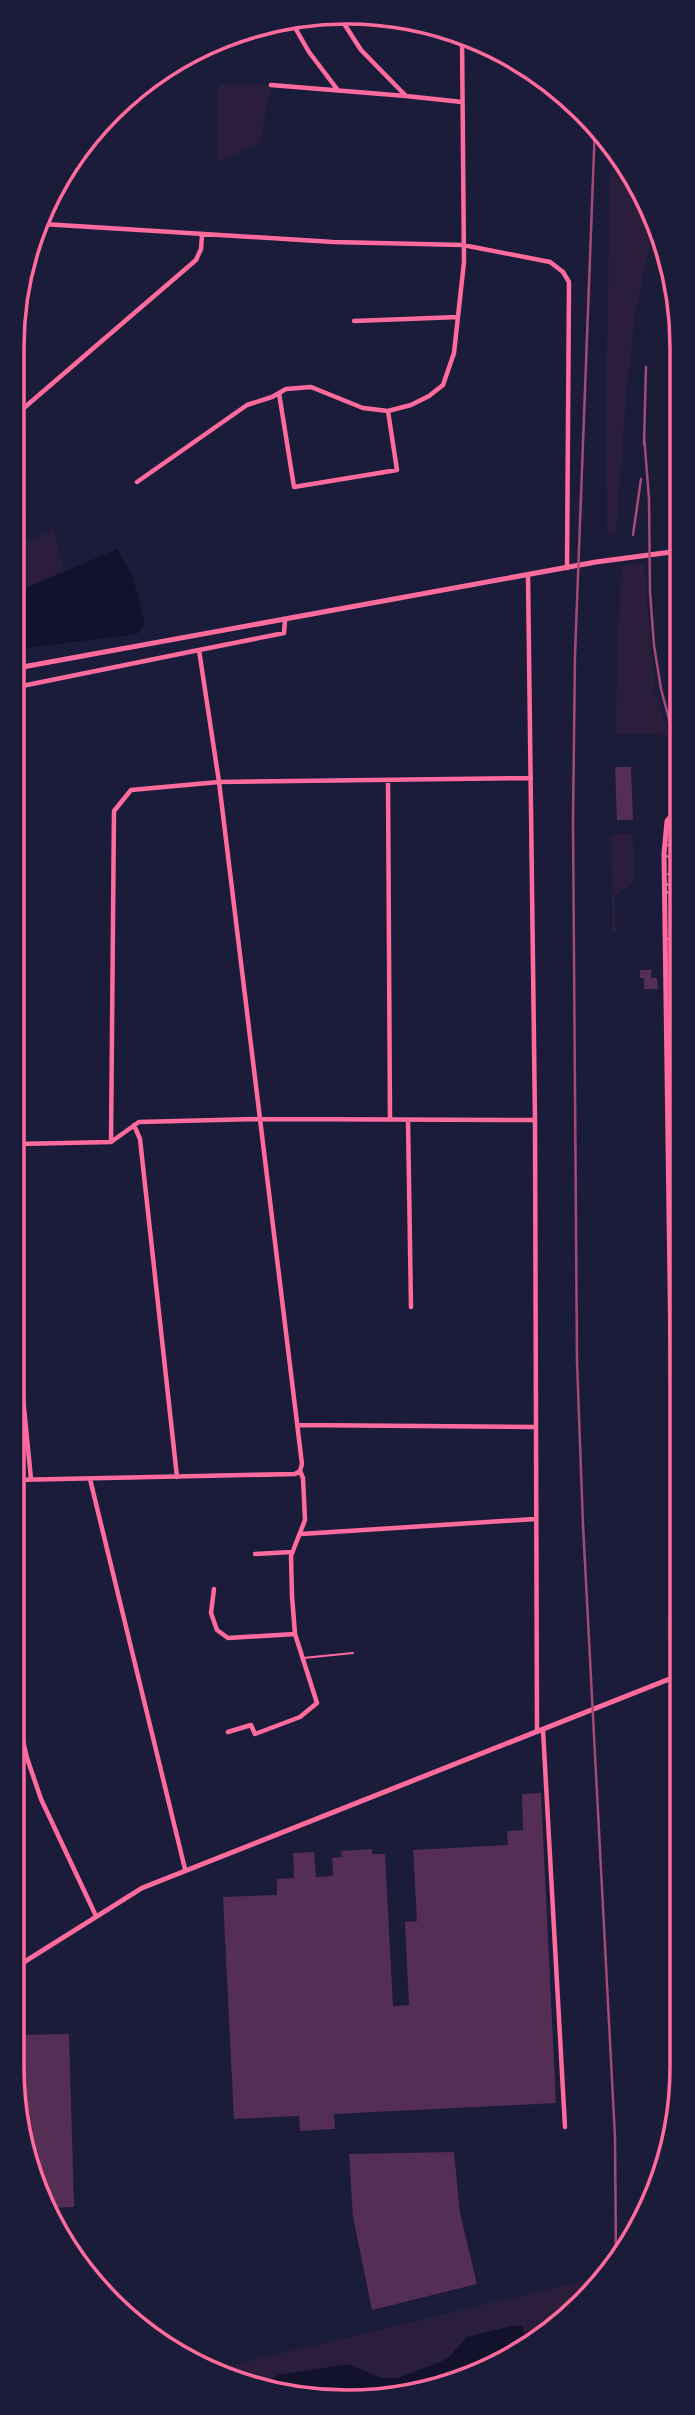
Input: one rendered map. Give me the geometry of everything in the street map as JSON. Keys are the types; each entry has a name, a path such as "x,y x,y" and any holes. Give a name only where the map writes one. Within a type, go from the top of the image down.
{"street":[{"path":"344,24 361,50 406,96"},
{"path":"296,29 309,52 338,90"},
{"path":"137,482 247,405 286,389 311,387 363,408 388,411 411,405 443,385 454,353 464,262 462,46"},
{"path":"271,85 462,102"},
{"path":"49,224 202,235 463,246 550,261 563,271 569,282 567,568"},
{"path":"24,408 196,260 201,249 202,235"},
{"path":"354,321 458,317"},
{"path":"279,392 294,487 397,470 388,411"},
{"path":"24,667 567,568 670,552"},
{"path":"528,576 535,1121 535,1519 540,1731 565,2127"},
{"path":"24,686 284,633 285,620"},
{"path":"199,650 219,782 302,1464 300,1471 303,1478 304,1520 301,1534 292,1552 295,1634 317,1703 300,1717 255,1734 251,1725 228,1732"},
{"path":"111,1142 114,811 131,790 219,782 531,778"},
{"path":"388,781 390,1119"},
{"path":"670,816 664,843 670,1188"},
{"path":"24,1143 111,1142 139,1122 261,1119 535,1121"},
{"path":"408,1120 411,1307"},
{"path":"134,1125 140,1139 177,1477"},
{"path":"24,1408 31,1479"},
{"path":"298,1425 536,1427"},
{"path":"24,1479 295,1474 300,1471"},
{"path":"90,1479 185,1869"},
{"path":"301,1534 535,1519"},
{"path":"255,1554 292,1552"},
{"path":"214,1589 211,1613 217,1630 228,1638 295,1634"},
{"path":"24,1962 142,1888 185,1869 670,1679"},
{"path":"24,1746 41,1799 96,1916"}],"lane":[{"path":"664,843 670,847"},
{"path":"664,855 670,858"},
{"path":"664,872 670,876"},
{"path":"664,883 670,886"},
{"path":"664,890 670,893"},
{"path":"666,940 670,938"},
{"path":"302,1658 354,1653"}],"shaded area":[{"path":"219,85 271,85 260,143 217,163"},
{"path":"611,161 637,205 651,239 636,309 627,386 616,535 607,535 606,383"},
{"path":"54,530 63,571 24,588 24,542"},
{"path":"117,549 132,576 144,619 143,626 137,634 24,648 24,589"},
{"path":"644,563 654,688 669,735 615,734 621,566"},
{"path":"633,833 634,883 615,896 616,932 612,932 611,834"},
{"path":"591,2279 544,2324 509,2347 471,2366 411,2384 369,2390 326,2390 284,2384 226,2367"},
{"path":"511,2326 522,2326 525,2337 471,2366 390,2388 326,2390 270,2380 278,2375 342,2365 351,2365 381,2378 398,2378 440,2362 450,2356 467,2337"}],"building":[{"path":"615,767 631,767 633,820 617,820"},
{"path":"640,970 651,970 651,978 657,978 658,989 644,989 644,978 640,978"},
{"path":"541,1793 556,2103 334,2114 335,2129 300,2131 299,2116 234,2119 223,1897 277,1895 277,1879 294,1878 293,1853 314,1852 316,1877 333,1876 332,1858 342,1857 341,1851 372,1849 372,1854 385,1854 393,2006 409,2005 405,1922 417,1921 413,1850 508,1845 507,1831 523,1830 522,1794"},
{"path":"69,2034 74,2207 57,2208 36,2151 27,2110 24,2035"},
{"path":"454,2152 460,2213 477,2284 372,2310 353,2217 349,2154"}],"railway":[{"path":"594,140 575,655 573,821 577,1361 615,2137 616,2247"},
{"path":"644,444 646,367"},
{"path":"644,435 654,645 670,722"},
{"path":"633,535 641,479"}]}
